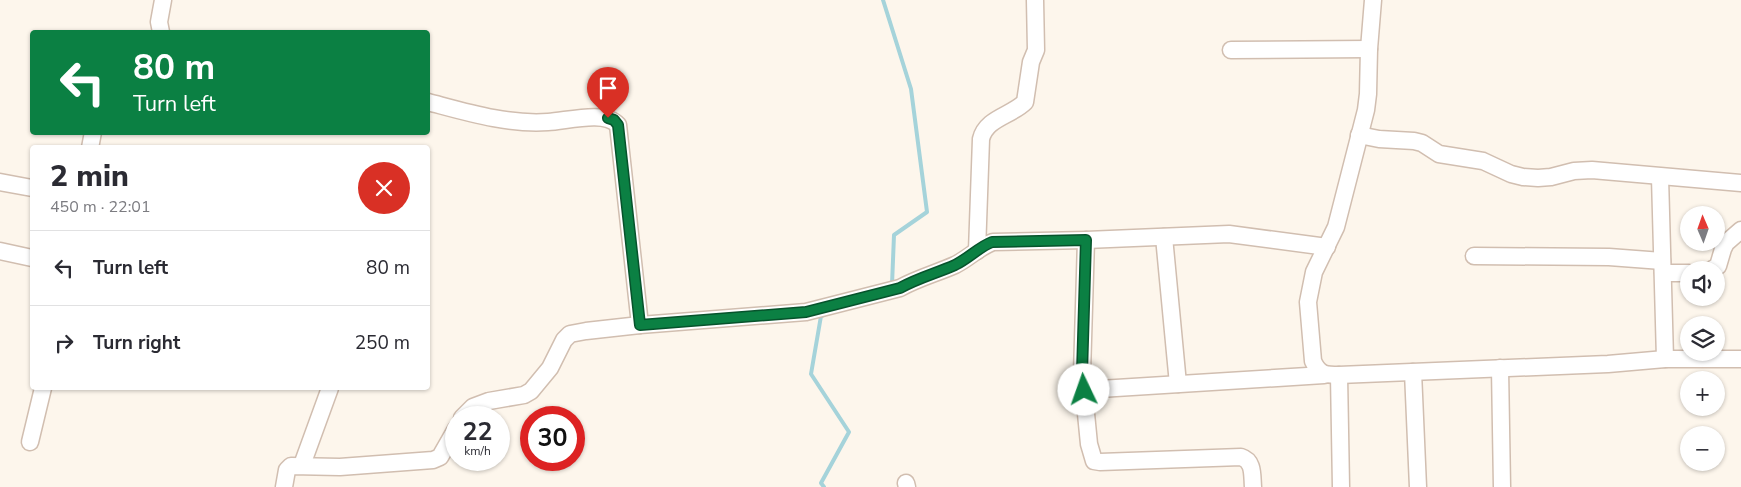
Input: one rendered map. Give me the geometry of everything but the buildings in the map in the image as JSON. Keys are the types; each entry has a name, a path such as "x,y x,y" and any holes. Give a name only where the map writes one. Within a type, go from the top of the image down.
{"street":[{"path":"161,30 159,22 163,0"},
{"path":"977,250 981,139 983,130 1025,102 1031,62 1036,50 1035,0"},
{"path":"1331,375 1316,369 1313,361 1308,302 1314,272 1336,227 1368,100 1372,0"},
{"path":"1231,50 1369,49"},
{"path":"430,102 478,114 525,122 547,123 598,117 614,120 618,125 640,325"},
{"path":"1359,136 1414,141 1422,143 1439,154 1483,160 1511,174 1523,177 1551,177 1574,171 1592,170 1741,184"},
{"path":"1660,176 1665,359"},
{"path":"0,182 30,188"},
{"path":"1719,261 1726,243 1741,230"},
{"path":"476,406 489,401 524,395 531,391 550,368 564,340 570,334 640,325 806,312 894,290 955,265 985,244 992,242 1229,234 1327,246"},
{"path":"1164,237 1178,384"},
{"path":"1086,240 1082,373 1089,444 1094,461 1241,457 1247,459 1250,463 1253,487"},
{"path":"0,252 30,258"},
{"path":"1474,256 1609,257 1662,267 1680,275"},
{"path":"1084,390 1331,375 1608,364 1665,359 1741,359"},
{"path":"1500,368 1502,487"},
{"path":"1413,372 1418,487"},
{"path":"1331,375 1341,487"},
{"path":"30,442 43,390"},
{"path":"302,465 329,390"},
{"path":"284,487 287,470 291,466 340,467 433,460 440,457 445,448"}],"waterway":[{"path":"883,0 911,89 927,212 894,235 892,285"},
{"path":"824,315 821,316 811,374 849,432 821,483 824,487"}],"route":[{"path":"608,118 614,120 618,125 640,325 806,312 900,288 955,265 985,244 992,242 1086,240 1082,373 1084,390"}]}
